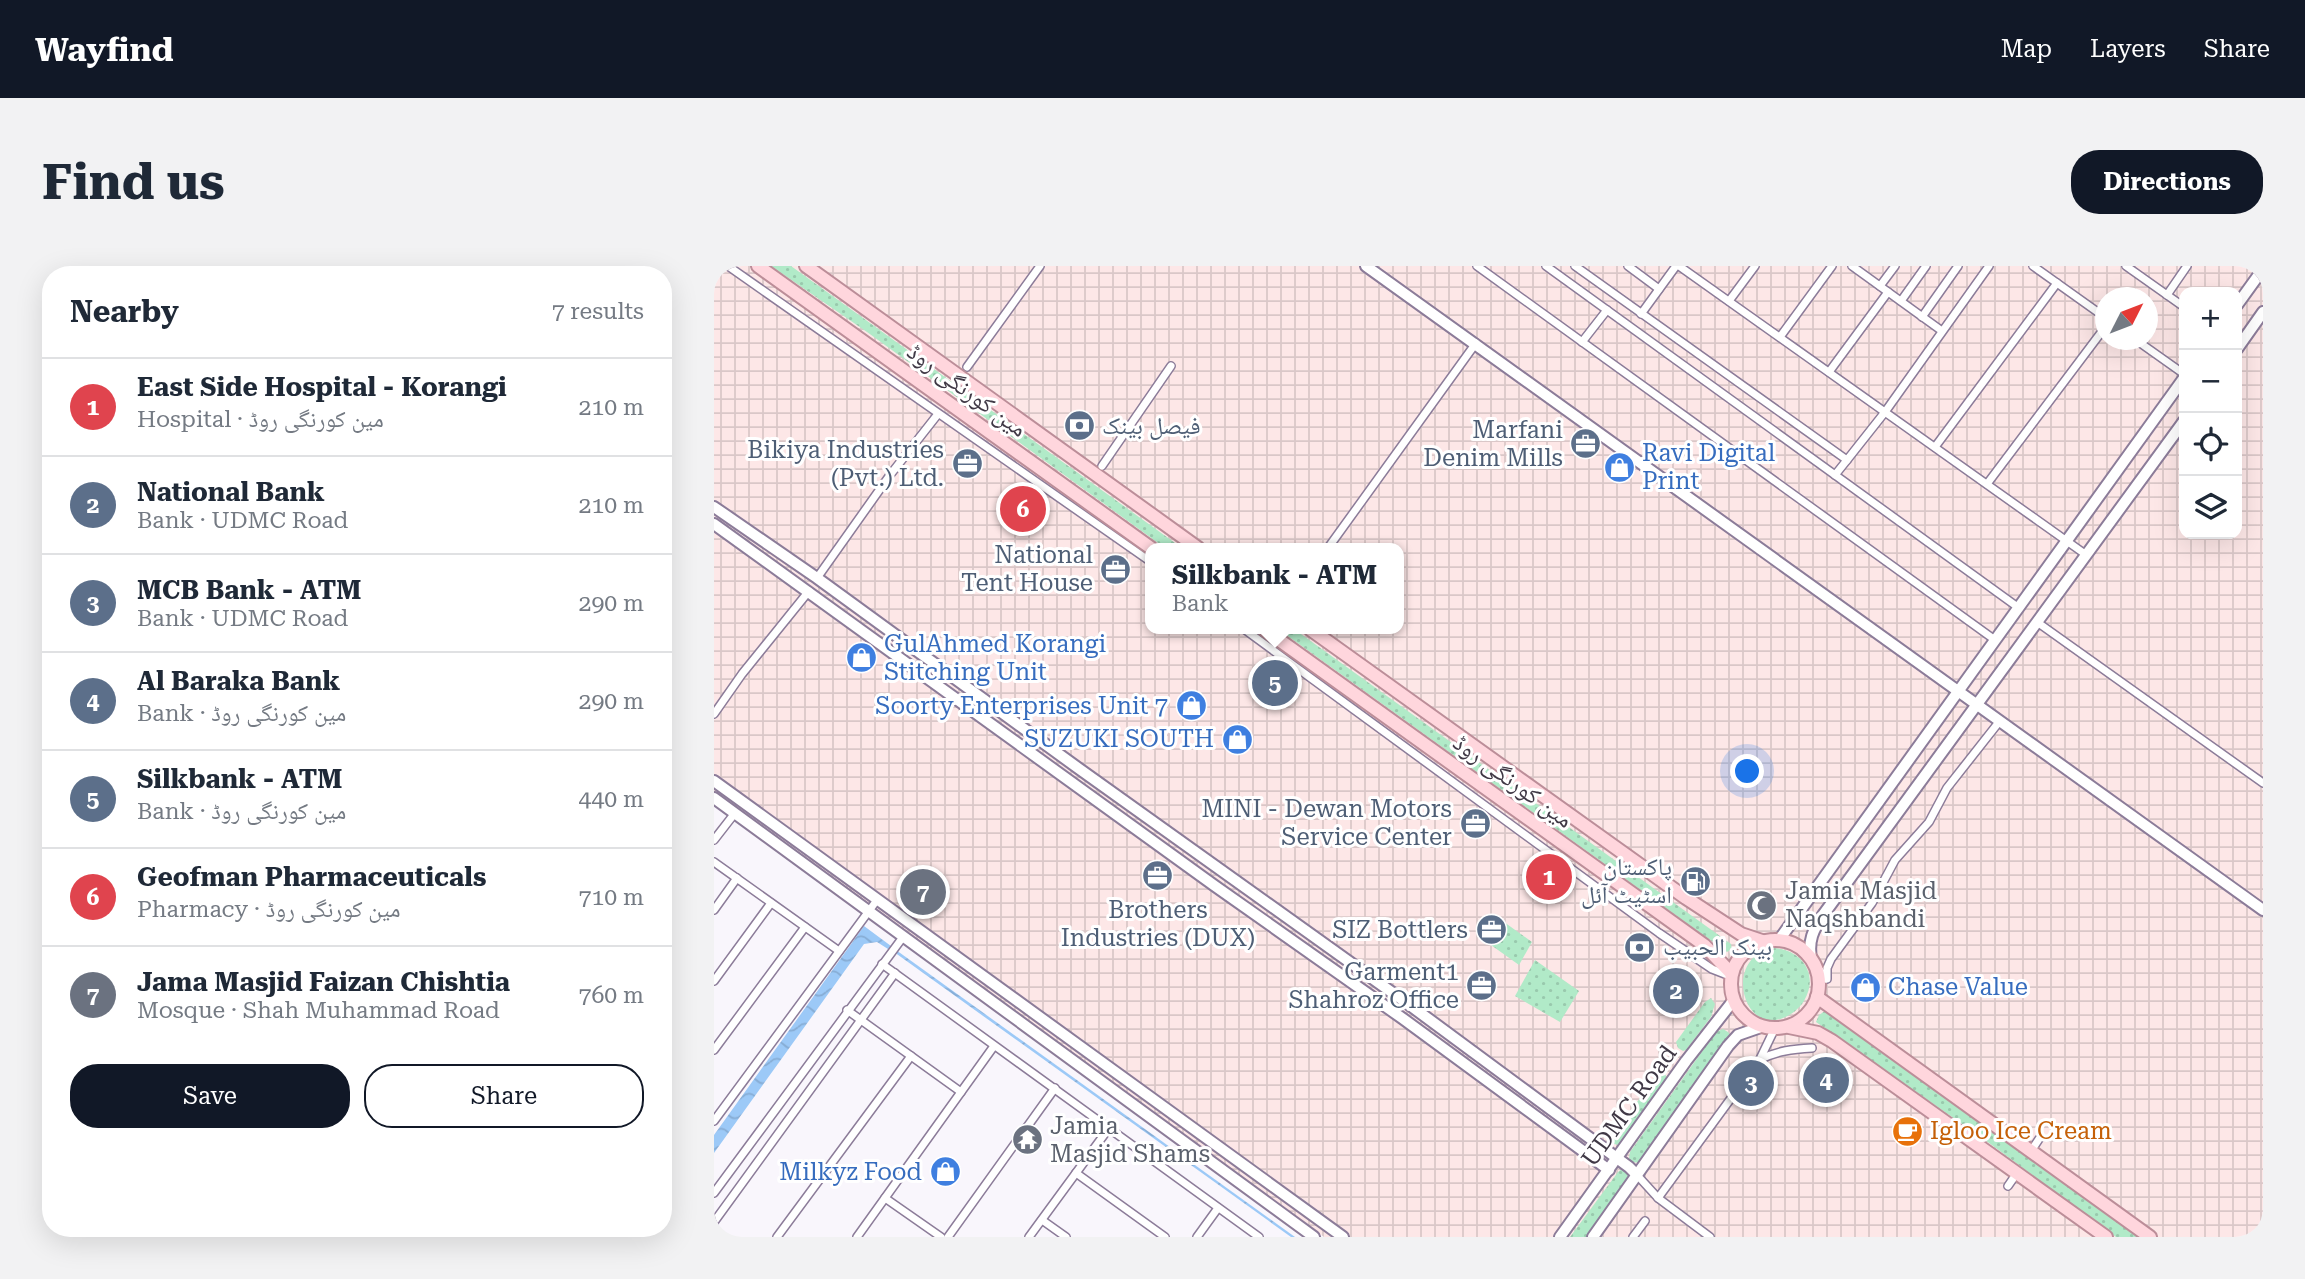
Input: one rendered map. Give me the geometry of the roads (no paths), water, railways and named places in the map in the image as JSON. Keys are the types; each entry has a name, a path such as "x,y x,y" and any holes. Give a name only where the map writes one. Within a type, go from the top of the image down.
{"main road":[{"name":"مین کورنگی روڈ","path":"758,266 1145,544"},
{"name":"مین کورنگی روڈ","path":"806,266 1191,543"},
{"path":"1366,266 2263,911"},
{"path":"2242,298 2263,269"},
{"path":"2242,342 2263,312"},
{"path":"1779,940 2179,383"},
{"path":"1811,958 1809,945 1816,925 2179,428"},
{"path":"714,507 817,578 1411,1006 1637,1175"},
{"path":"714,524 1402,1018 1609,1170"},
{"path":"797,583 806,571"},
{"name":"مین کورنگی روڈ","path":"1271,634 1704,945 1731,974"},
{"name":"مین کورنگی روڈ","path":"1317,634 1690,893 1741,934 1762,942"},
{"path":"1070,780 1078,768"},
{"path":"714,780 1343,1237"},
{"path":"714,798 868,912 900,940 1314,1237"},
{"path":"1146,836 1156,822"},
{"path":"1215,886 1225,873"},
{"path":"1789,1027 1802,1020 1812,1009 1819,980 1815,965 1798,947 1779,940 1762,942 1748,948 1738,959 1731,974 1733,1001 1749,1021 1768,1028 1789,1027 1818,1033 1832,1041 2106,1237"},
{"path":"1323,962 1332,950"},
{"path":"1817,997 2150,1237"},
{"name":"UDMC Road","path":"1560,1237 1686,1061 1733,1001"},
{"path":"1402,1018 1411,1006"},
{"name":"UDMC Road","path":"1593,1237 1728,1046 1745,1031 1768,1028"}],"street":[{"path":"728,266 1145,558"},
{"path":"967,367 1040,266"},
{"path":"1477,266 1995,640"},
{"path":"1546,266 2019,607"},
{"path":"1575,266 1847,460"},
{"path":"1628,266 1659,289"},
{"path":"1640,314 1678,266 2085,554"},
{"path":"1729,301 1755,266"},
{"path":"1780,337 1832,266"},
{"path":"1852,266 1942,331"},
{"path":"1880,286 1895,266"},
{"path":"1901,301 1926,266"},
{"path":"1922,317 1958,266"},
{"path":"1835,475 1885,412 1989,266"},
{"path":"2033,266 2095,311"},
{"path":"2126,266 2179,303"},
{"path":"2167,295 2187,266"},
{"path":"1935,447 2057,283"},
{"path":"1829,372 1888,292"},
{"path":"1582,342 1607,310"},
{"path":"1987,484 2095,339"},
{"path":"1332,543 1476,344"},
{"path":"2149,350 2179,372"},
{"path":"1102,466 1171,366"},
{"path":"817,578 890,475 938,414"},
{"path":"714,714 742,674 809,591"},
{"path":"2037,622 2263,783"},
{"path":"1251,634 1688,954 1712,969 1731,974"},
{"path":"1811,958 1827,979 1827,968 1831,959 1872,903 1895,860 1929,822 1947,788 1999,722"},
{"path":"714,840 735,813"},
{"path":"714,862 839,951"},
{"path":"1588,879 1597,867"},
{"path":"714,910 737,878"},
{"path":"714,1121 877,900"},
{"path":"714,981 771,903"},
{"path":"714,1051 805,927"},
{"path":"714,1193 900,940"},
{"path":"883,964 1259,1237"},
{"path":"714,1222 895,973"},
{"path":"848,1010 961,1092"},
{"path":"1658,1198 1759,1060 1768,1028"},
{"path":"857,1237 995,1046"},
{"path":"1759,1060 1786,1050 1812,1048"},
{"path":"778,1237 911,1056"},
{"path":"948,1237 1055,1088"},
{"path":"1029,1237 1109,1128"},
{"path":"2031,1151 2039,1139"},
{"path":"1076,1173 1165,1237"},
{"path":"2008,1186 2017,1173"},
{"path":"1637,1175 1658,1198 1710,1237"},
{"path":"885,1198 941,1237"},
{"path":"1197,1237 1218,1208"},
{"path":"1042,1220 1066,1237"},
{"path":"1633,1237 1645,1221"}],"water":[{"path":"864,926 891,946 888,949 877,942 864,944 714,1153 714,1135"},
{"path":"896,950 1295,1237 1291,1237 894,952"}],"place":[{"name":"فیصل بینک","path":"1079,426"},
{"name":"Marfani Denim Mills","path":"1586,444"},
{"name":"Bikiya Industries (Pvt.) Ltd.","path":"967,464"},
{"name":"Ravi Digital Print","path":"1619,467"},
{"name":"Geofman Pharmaceuticals","path":"1023,509"},
{"name":"National Tent House","path":"1116,569"},
{"name":"GulAhmed Korangi Stitching Unit","path":"861,658"},
{"name":"Silkbank - ATM","path":"1275,683"},
{"name":"Soorty Enterprises Unit 7","path":"1191,706"},
{"name":"SUZUKI SOUTH","path":"1237,739"},
{"name":"MINI - Dewan Motors Service Center","path":"1475,823"},
{"name":"Brothers Industries (DUX)","path":"1158,876"},
{"name":"East Side Hospital - Korangi","path":"1549,877"},
{"name":"پاکستان اسٹیٹ آئل","path":"1695,881"},
{"name":"Jama Masjid Faizan Chishtia","path":"923,892"},
{"name":"Jamia Masjid Naqshbandi","path":"1762,905"},
{"name":"SIZ Bottlers","path":"1491,930"},
{"name":"بينک الحبيب","path":"1640,947"},
{"name":"Garment1 Shahroz Office","path":"1482,986"},
{"name":"Chase Value","path":"1865,987"},
{"name":"National Bank","path":"1676,991"},
{"name":"Al Baraka Bank","path":"1826,1080"},
{"name":"MCB Bank - ATM","path":"1751,1083"},
{"name":"Igloo Ice Cream","path":"1907,1131"},
{"name":"Jamia Masjid Shams","path":"1027,1140"},
{"name":"Milkyz Food","path":"945,1172"}]}
